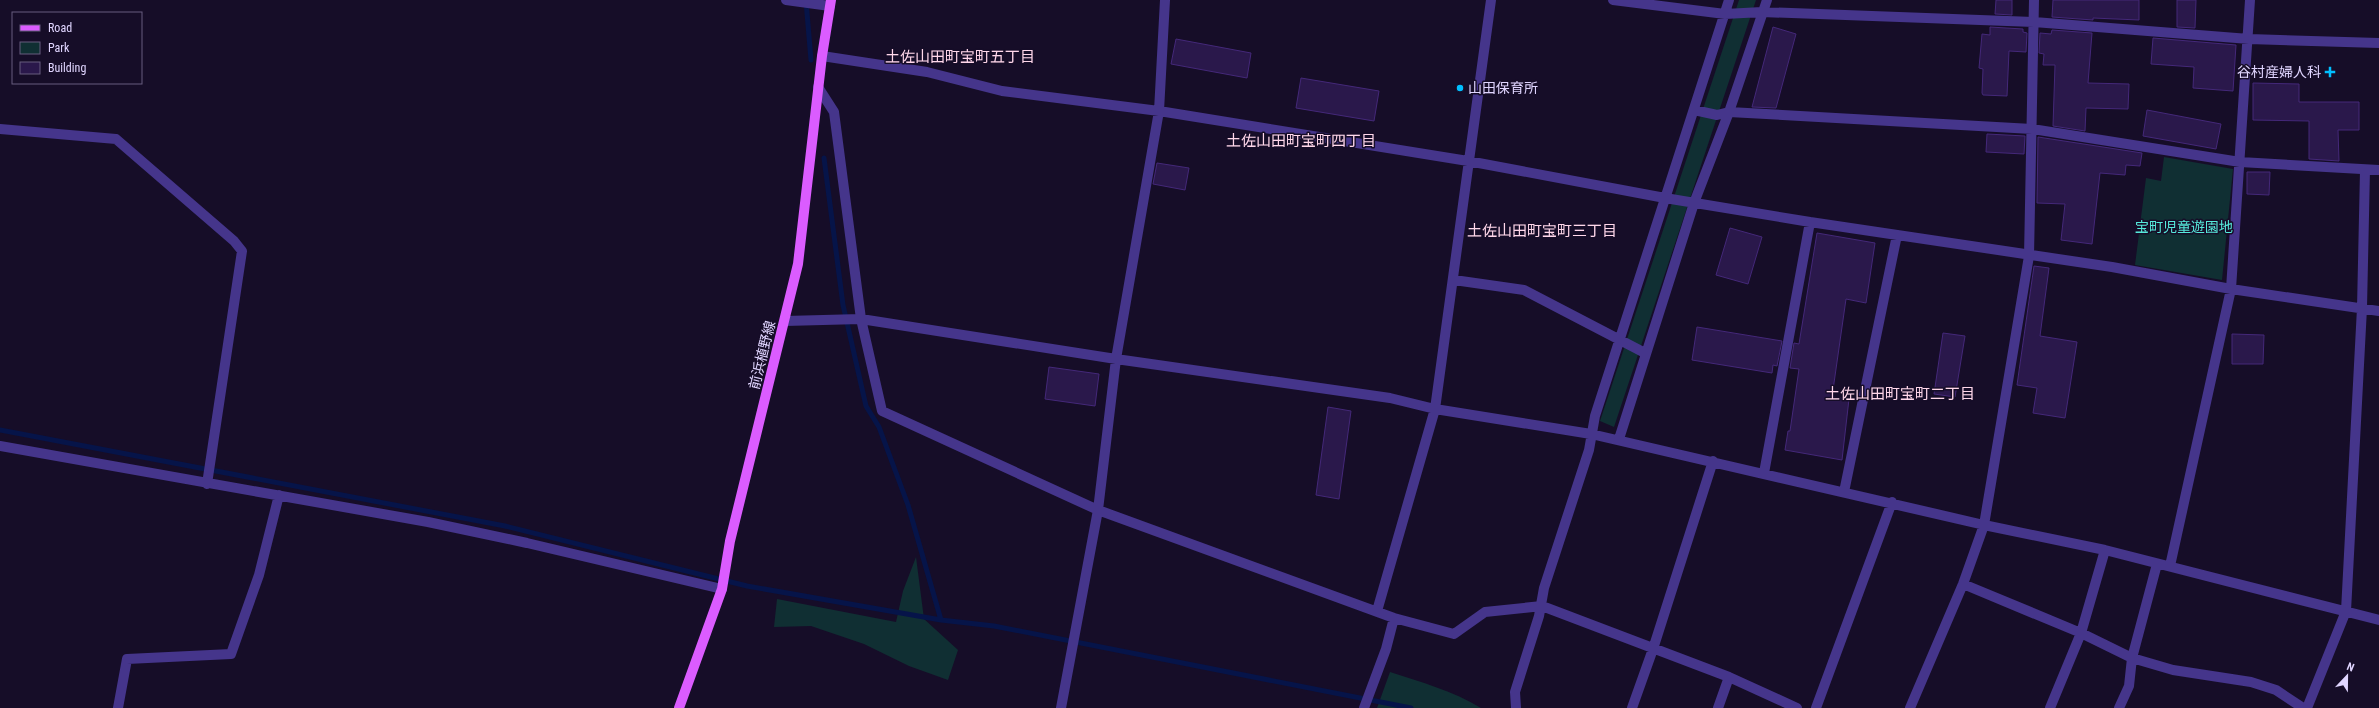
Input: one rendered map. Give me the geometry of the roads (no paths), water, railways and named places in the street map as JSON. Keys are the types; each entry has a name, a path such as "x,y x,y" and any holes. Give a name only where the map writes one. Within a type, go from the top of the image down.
{"main road":[{"name":"前浜植野線","path":"679,708 722,589 730,541 798,264 818,87 831,3"}],"street":[{"path":"786,0 814,4 831,3"},
{"path":"1061,708 1071,655 1074,629 1098,510 1116,359 1159,111 1165,0"},
{"path":"1377,611 1435,409 1454,280 1468,161 1491,0"},
{"path":"1613,0 1724,14 1762,12 2034,22 2249,39 2379,43"},
{"path":"1516,708 1515,692 1542,606 1544,588 1589,450 1594,416 1729,0"},
{"path":"1619,439 1645,353 1694,203 1729,112 1767,0"},
{"path":"1910,708 1963,584 1984,525 2029,256 2034,0"},
{"path":"2170,566 2231,289 2249,39 2250,0"},
{"path":"822,56 927,72 1002,91 1159,111 1468,161 1694,203 2029,256 2112,267 2231,289 2379,311"},
{"path":"818,87 834,112 857,319 882,411 1098,510 1394,618 1454,634 1485,612 1542,606 1729,678 1797,708"},
{"path":"1694,110 1717,115 1729,112 2032,130 2240,162 2379,170"},
{"path":"0,129 116,139 234,241 242,251 207,484"},
{"path":"2307,708 2346,611 2362,308 2365,170"},
{"path":"1764,472 1810,222"},
{"path":"1844,492 1897,235"},
{"path":"1454,280 1524,290 1619,341 1645,353"},
{"path":"785,321 857,319 1116,359 1390,398 1435,409 1619,439 1892,502 1984,525 2105,550 2379,620"},
{"path":"0,446 207,484 279,495 527,543 722,589"},
{"path":"1632,708 1653,649 1713,461"},
{"path":"118,708 127,660 231,654 259,575 279,495"},
{"path":"1816,708 1892,502"},
{"path":"2050,708 2081,634 2105,550"},
{"path":"2119,708 2129,686 2132,658 2157,564"},
{"path":"1963,584 2081,634 2132,658 2173,670 2250,682 2276,690 2303,708"},
{"path":"1364,708 1372,690 1394,618"},
{"path":"1718,708 1729,678"}],"waterway":[{"path":"806,1 811,60"},
{"path":"824,158 843,305 866,406 879,427 908,505 941,620"},
{"path":"0,430 505,526 747,586 941,620 994,626 1411,708"}],"place":[{"name":"谷村産婦人科","path":"2330,72"},
{"name":"山田保育所","path":"1460,88"}],"district":[{"name":"土佐山田町宝町五丁目","path":"960,57"},
{"name":"土佐山田町宝町四丁目","path":"1301,141"},
{"name":"土佐山田町宝町三丁目","path":"1542,231"},
{"name":"土佐山田町宝町二丁目","path":"1900,394"}],"park label":[{"name":"宝町児童遊園地","path":"2184,227"}]}
